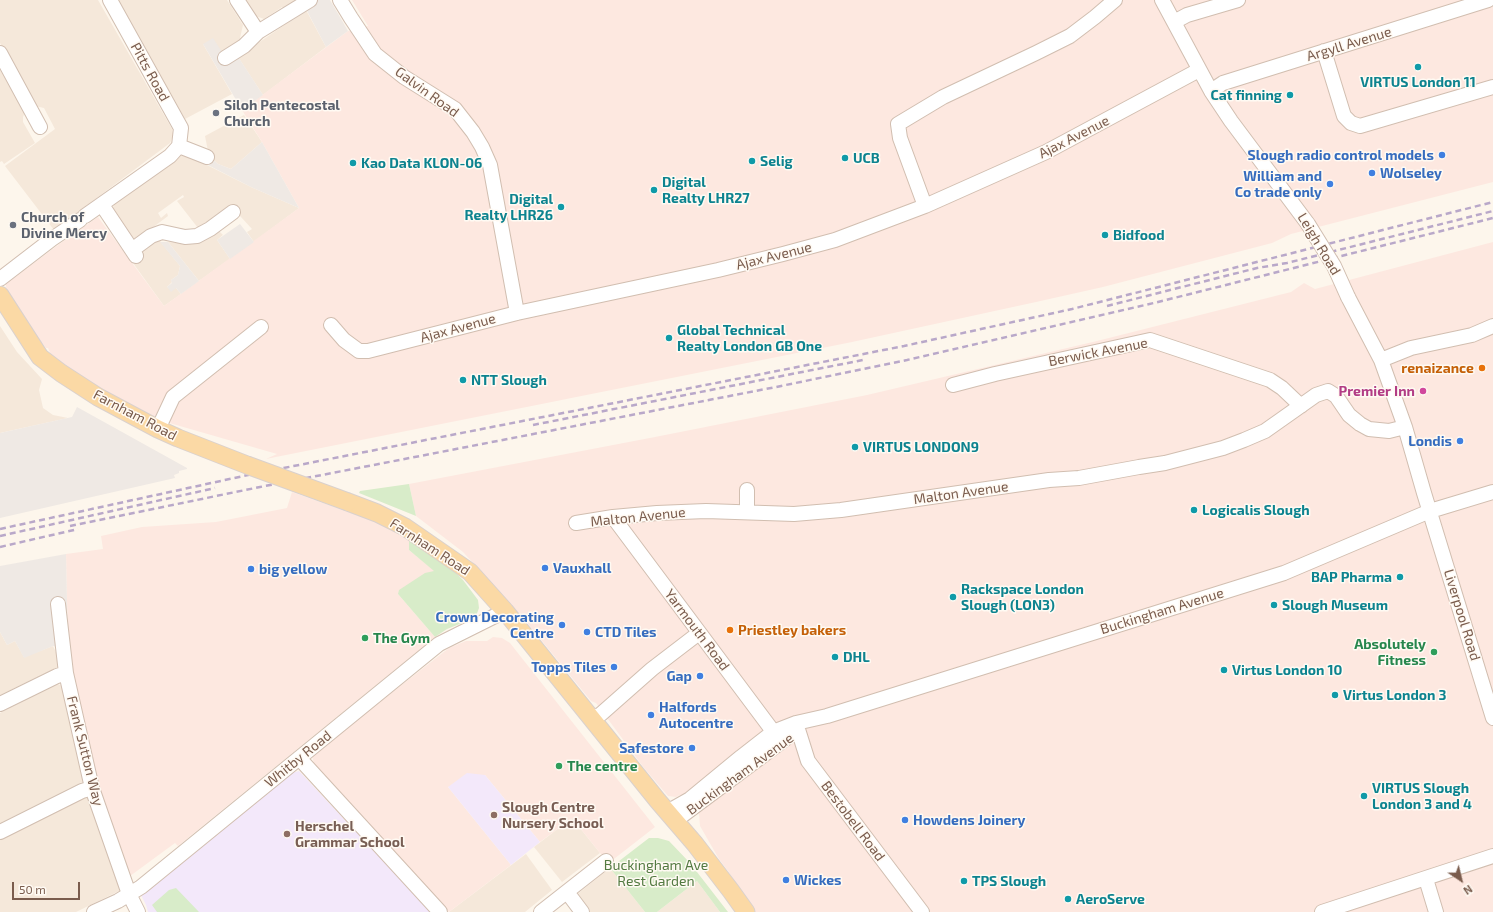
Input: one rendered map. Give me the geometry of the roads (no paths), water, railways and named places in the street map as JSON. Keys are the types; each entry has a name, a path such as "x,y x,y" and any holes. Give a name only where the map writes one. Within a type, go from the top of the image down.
{"main road":[{"name":"Farnham Road","path":"1,298 40,357 61,373 98,397 178,438 348,502 405,527 470,572 505,611 732,891 746,912"}],"street":[{"name":"Pitts Road","path":"110,0 181,128 179,146"},
{"path":"237,0 258,32"},
{"path":"225,58 244,46 258,32 310,0"},
{"name":"Galvin Road","path":"340,0 350,18 375,54 404,77 455,109 473,132 482,147 490,165 517,313"},
{"path":"925,206 900,138 898,124 944,97 1070,36 1095,18 1115,0"},
{"name":"Leigh Road","path":"1162,0 1211,91 1231,121 1308,224 1334,266 1348,297 1381,360 1405,427 1430,512"},
{"path":"1174,22 1186,15 1238,0"},
{"name":"Argyll Avenue","path":"1211,91 1223,83 1488,0"},
{"path":"1324,52 1344,116 1351,123 1360,126 1493,87"},
{"path":"0,53 40,127"},
{"name":"Ajax Avenue","path":"331,325 344,340 359,351 368,351 517,313 718,270 835,240 925,206 1046,152 1199,70"},
{"path":"0,279 52,239 170,156 179,146 207,157"},
{"path":"102,205 134,253 151,236 162,232 185,237 197,236 210,229 233,212"},
{"path":"158,428 173,397 245,334 261,326"},
{"path":"1381,360 1411,348 1472,335 1493,326"},
{"name":"Berwick Avenue","path":"953,385 995,374 1150,340 1270,380 1282,388 1301,406"},
{"name":"Malton Avenue","path":"576,523 613,517 657,513 706,511 794,514 841,510 1049,480 1079,478 1165,463 1223,448 1265,431 1316,395 1328,391 1336,396 1349,415 1360,424 1369,428 1389,431 1405,427"},
{"path":"747,490 747,512"},
{"name":"Buckingham Avenue","path":"671,816 741,757 797,727 827,716 1284,573 1430,512 1493,492"},
{"name":"Liverpool Road","path":"1430,512 1493,718"},
{"name":"Yarmouth Road","path":"613,517 777,737"},
{"name":"Frank Sutton Way","path":"58,604 66,673 92,788 129,894 138,912"},
{"name":"Whitby Road","path":"94,912 129,894 160,872 439,644 505,611"},
{"path":"592,719 601,714 652,669 699,633"},
{"path":"0,704 66,673"},
{"name":"Bestobell Road","path":"797,727 808,761 922,912"},
{"path":"299,758 440,912"},
{"path":"0,832 82,791 92,788"},
{"path":"1322,912 1493,856"},
{"path":"541,912 606,861"},
{"path":"1426,879 1436,912"},
{"path":"567,892 582,912"}],"railway":[{"path":"0,529 248,475 904,346 1072,309 1493,202"},
{"path":"1107,306 1257,268 1287,263 1493,211"},
{"path":"70,526 260,487 776,387 907,360 1158,302 1493,218"},
{"path":"533,425 863,360"},
{"path":"0,536 215,488"},
{"path":"0,547 78,529"}],"place":[{"name":"VIRTUS London 11","path":"1418,67"},
{"name":"Cat finning","path":"1290,95"},
{"name":"Siloh Pentecostal Church","path":"216,113"},
{"name":"Slough radio control models","path":"1442,155"},
{"name":"UCB","path":"845,158"},
{"name":"Selig","path":"752,161"},
{"name":"Kao Data KLON-06","path":"353,163"},
{"name":"Wolseley","path":"1372,173"},
{"name":"William and Co trade only","path":"1330,184"},
{"name":"Digital Realty LHR27","path":"654,190"},
{"name":"Digital Realty LHR26","path":"561,207"},
{"name":"Church of Divine Mercy","path":"13,225"},
{"name":"Bidfood","path":"1105,235"},
{"name":"Global Technical Realty London GB One","path":"669,338"},
{"name":"renaizance","path":"1482,368"},
{"name":"NTT Slough","path":"463,380"},
{"name":"Premier Inn","path":"1423,391"},
{"name":"Londis","path":"1460,441"},
{"name":"VIRTUS LONDON9","path":"855,447"},
{"name":"Logicalis Slough","path":"1194,510"},
{"name":"Vauxhall","path":"545,568"},
{"name":"big yellow","path":"251,569"},
{"name":"BAP Pharma","path":"1400,577"},
{"name":"Rackspace London Slough (LON3)","path":"953,597"},
{"name":"Slough Museum","path":"1274,605"},
{"name":"Crown Decorating Centre","path":"562,625"},
{"name":"Priestley bakers","path":"730,630"},
{"name":"CTD Tiles","path":"587,632"},
{"name":"The Gym","path":"365,638"},
{"name":"Absolutely Fitness","path":"1434,652"},
{"name":"DHL","path":"835,657"},
{"name":"Topps Tiles","path":"614,667"},
{"name":"Virtus London 10","path":"1224,670"},
{"name":"Gap","path":"700,676"},
{"name":"Virtus London 3","path":"1335,695"},
{"name":"Halfords Autocentre","path":"651,715"},
{"name":"Safestore","path":"692,748"},
{"name":"The centre","path":"559,766"},
{"name":"VIRTUS Slough London 3 and 4","path":"1364,796"},
{"name":"Slough Centre Nursery School","path":"494,815"},
{"name":"Howdens Joinery","path":"905,820"},
{"name":"Herschel Grammar School","path":"287,834"},
{"name":"Wickes","path":"786,880"},
{"name":"TPS Slough","path":"964,881"},
{"name":"AeroServe","path":"1068,899"}],"park label":[{"name":"Buckingham Ave Rest Garden","path":"656,874"}]}
